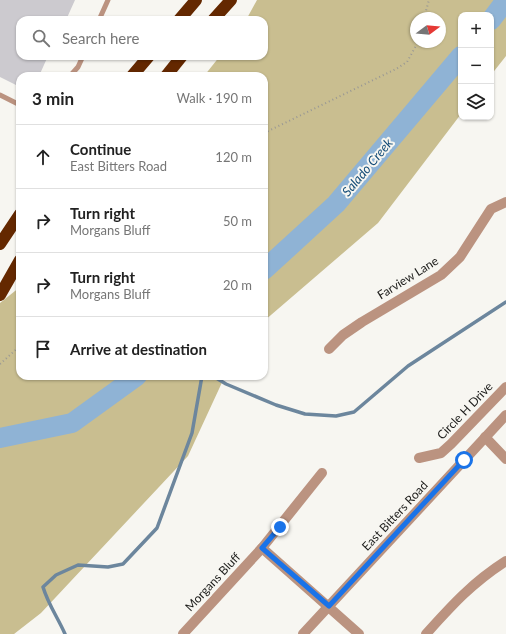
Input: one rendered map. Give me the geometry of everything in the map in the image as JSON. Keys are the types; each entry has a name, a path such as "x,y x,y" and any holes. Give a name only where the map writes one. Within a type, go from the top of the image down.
{"highway":[{"path":"182,16 196,0"},
{"path":"217,16 231,0"},
{"path":"135,72 146,60"},
{"path":"169,72 179,60"},
{"path":"0,244 16,220"},
{"path":"0,295 16,267"}],"street":[{"name":"Farview Lane","path":"330,349 343,335 362,322 441,275 460,257 492,209 506,202"},
{"name":"Circle H Drive","path":"419,458 441,453 452,444 506,387"},
{"name":"East Bitters Road","path":"303,634 506,415"},
{"path":"485,437 506,459"},
{"name":"Morgans Bluff","path":"183,634 262,548 322,473"},
{"path":"262,548 359,634"},
{"path":"426,634 473,585 506,561"}],"lane":[{"path":"101,16 108,0"},
{"path":"74,72 81,60"},
{"path":"0,95 16,103"}],"path":[{"path":"426,12 429,0"},
{"path":"268,131 396,69 407,62 415,48"},
{"path":"0,364 16,350"}],"shaded area":[{"path":"257,0 506,0 506,56 494,71 494,12 458,12 458,118 378,223 268,318 268,72 207,72 217,60 268,60 268,16 248,16"},
{"path":"16,290 16,380 223,380 188,456 41,613 14,634 0,634 0,303"}],"building":[{"path":"0,0 75,0 68,16 16,16 16,60 46,60 41,72 16,72 16,85 0,77"}],"waterway":[{"name":"Salado Creek","path":"494,16 506,0"},
{"name":"Salado Creek","path":"268,266 336,204 458,60"},
{"path":"220,380 276,405 305,414 336,416 354,412 408,366 506,302"},
{"name":"Salado Creek","path":"0,438 72,423 131,380"},
{"path":"65,634 43,587 56,575 78,565 108,567 123,564 157,528 192,433 201,380"}],"route":[{"path":"280,527 262,548 329,606 464,460"}]}
